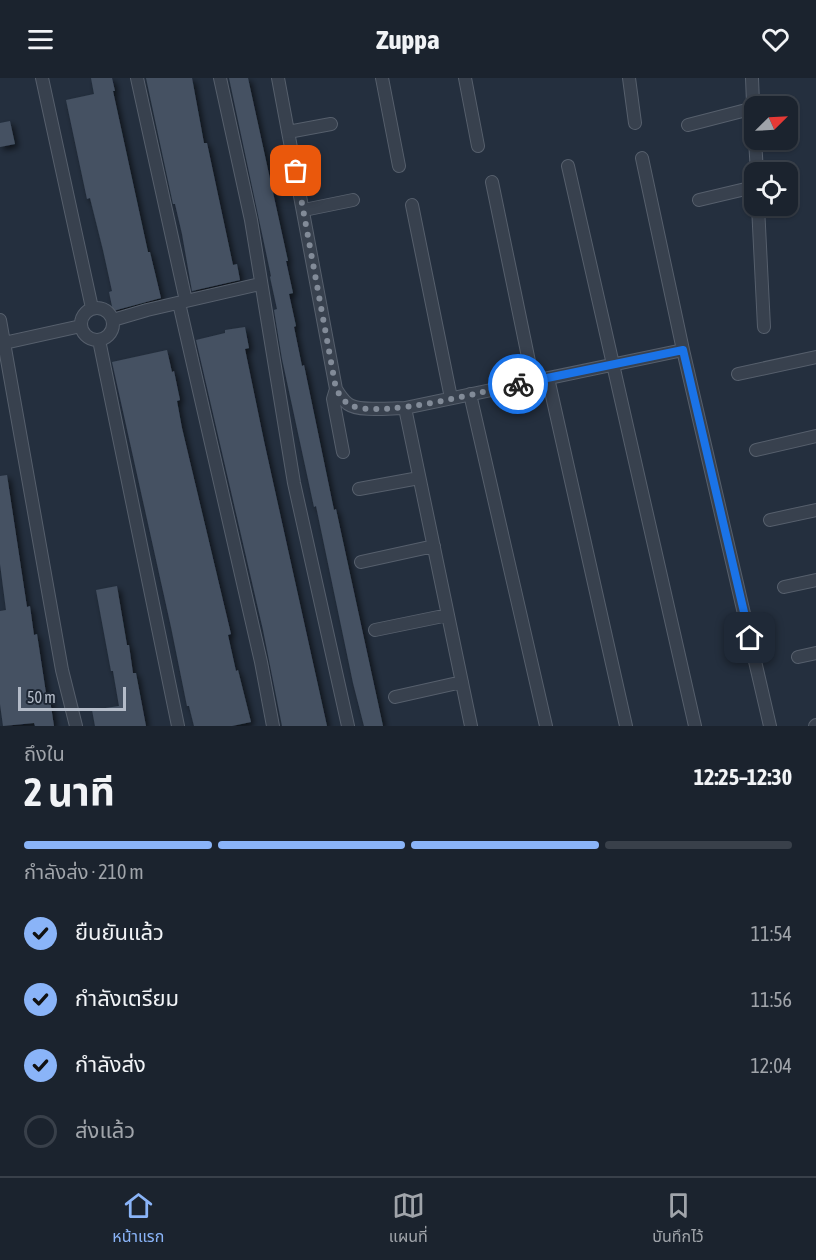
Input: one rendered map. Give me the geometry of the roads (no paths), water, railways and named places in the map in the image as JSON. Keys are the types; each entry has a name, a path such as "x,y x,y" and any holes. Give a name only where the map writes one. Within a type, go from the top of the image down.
{"street":[{"path":"42,78 92,308"},
{"path":"137,78 182,302 273,726"},
{"path":"220,78 251,220 294,483 348,726"},
{"path":"278,78 336,389 346,403 372,408 405,408 683,350"},
{"path":"382,78 399,166"},
{"path":"465,78 478,146"},
{"path":"629,78 635,123"},
{"path":"752,78 753,96"},
{"path":"688,125 744,111"},
{"path":"288,132 331,124"},
{"path":"642,158 683,350 770,726"},
{"path":"568,166 694,726"},
{"path":"492,182 533,381"},
{"path":"699,200 744,189"},
{"path":"304,210 353,200"},
{"path":"412,206 451,398"},
{"path":"758,216 764,327"},
{"path":"113,320 260,284"},
{"path":"92,308 105,309 113,320 109,335 99,340 86,336 81,326 82,316 92,308"},
{"path":"0,320 62,670 76,726"},
{"path":"3,344 81,326"},
{"path":"99,340 178,726"},
{"path":"738,374 816,357"},
{"path":"548,378 626,726"},
{"path":"336,389 333,399 343,452"},
{"path":"470,394 546,726"},
{"path":"405,408 471,726"},
{"path":"756,450 816,436"},
{"path":"359,489 419,478"},
{"path":"770,520 816,510"},
{"path":"361,562 434,546"},
{"path":"784,587 816,580"},
{"path":"375,630 448,615"},
{"path":"798,657 816,653"},
{"path":"395,697 462,682"}]}
